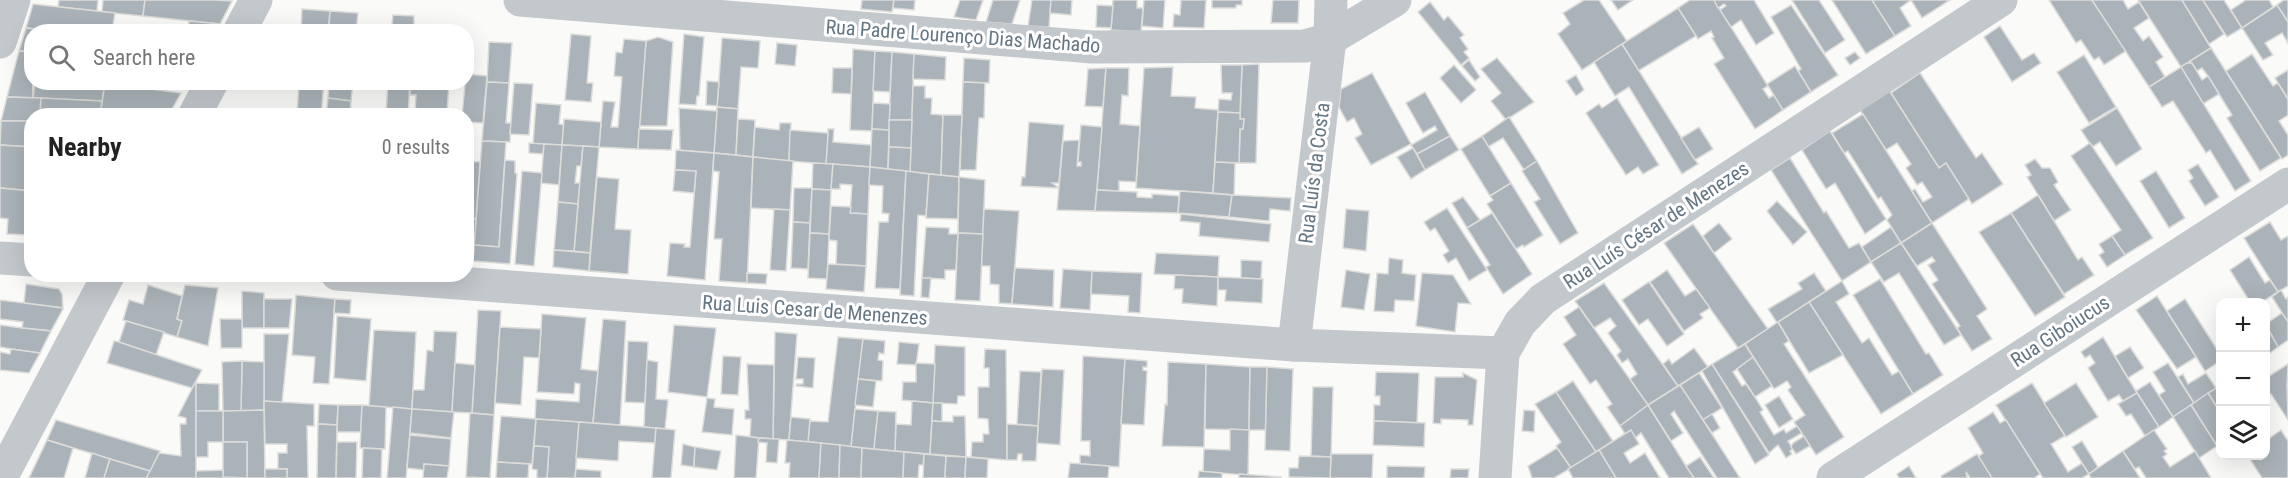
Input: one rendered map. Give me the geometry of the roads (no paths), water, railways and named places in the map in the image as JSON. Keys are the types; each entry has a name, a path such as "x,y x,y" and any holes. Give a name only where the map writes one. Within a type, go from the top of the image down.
{"street":[{"path":"0,42 14,0"},
{"path":"243,24 256,0"},
{"name":"Rua Padre Lourenço Dias Machado","path":"520,0 1092,47 1305,46 1330,39 1395,0"},
{"name":"Rua Luís da Costa","path":"1294,345 1330,39 1331,0"},
{"name":"Rua Luís César de Menezes","path":"1503,352 1520,323 1542,299 2001,0"},
{"path":"198,108 208,90"},
{"name":"Rua Giboiucus","path":"1833,478 2288,184"},
{"path":"0,258 24,260"},
{"path":"1,478 105,282"},
{"name":"Rua Luis Cesar de Menenzes","path":"445,282 1294,345"},
{"path":"1294,345 1503,352 1495,478"}]}
